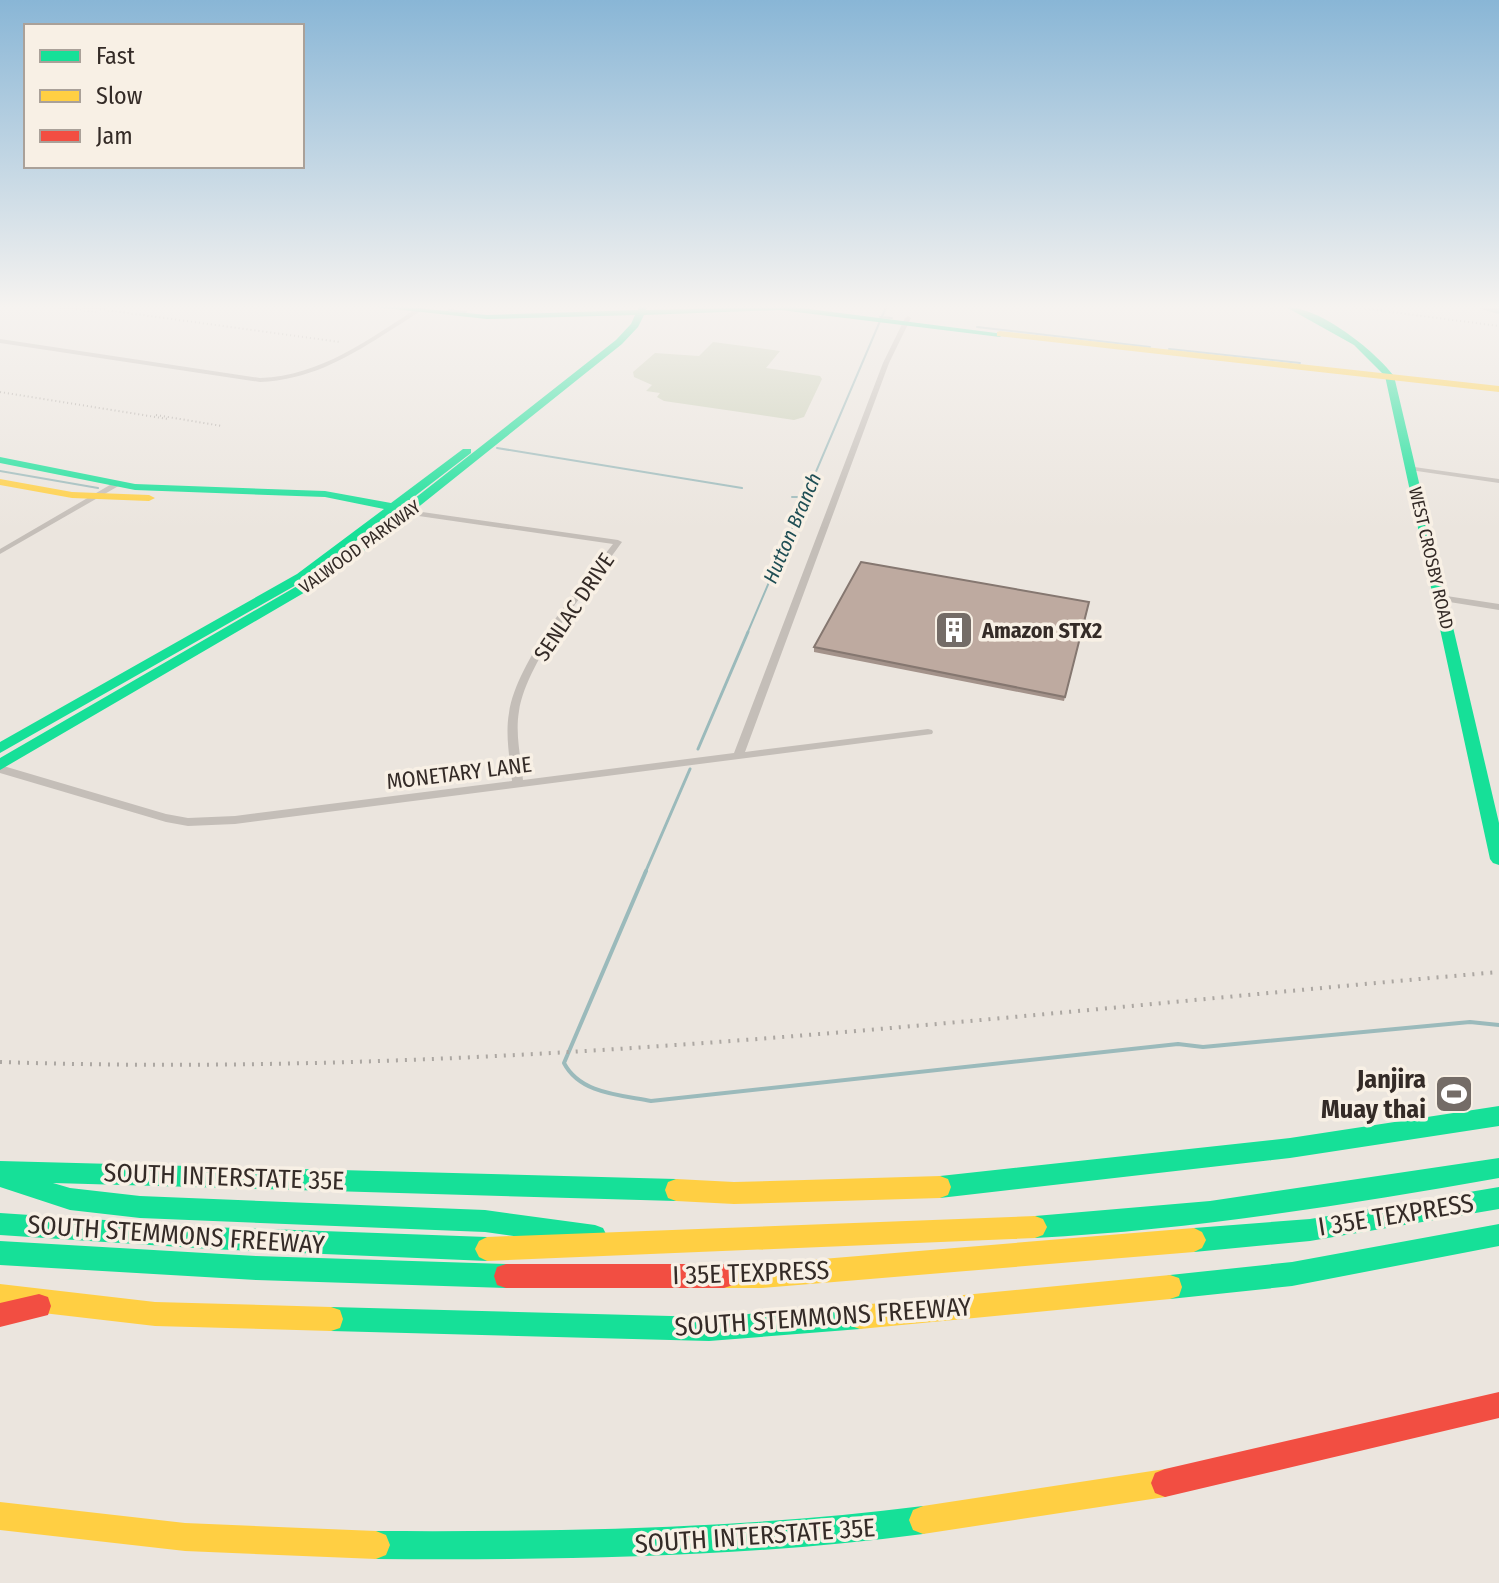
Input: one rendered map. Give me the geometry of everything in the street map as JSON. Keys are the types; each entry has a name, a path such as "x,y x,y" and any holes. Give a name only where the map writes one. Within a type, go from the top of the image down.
{"main road":[{"name":"VALWOOD PARKWAY","path":"0,767 175,657 320,572 564,381"},
{"name":"WEST CROSBY ROAD","path":"1390,381 1499,859"},
{"path":"1447,381 1499,387"},
{"name":"SENLAC DRIVE","path":"0,460 118,484 268,495"},
{"name":"SENLAC DRIVE","path":"0,482 96,496 325,494 397,510"},
{"name":"VALWOOD PARKWAY","path":"0,748 175,657"},
{"name":"SOUTH INTERSTATE 35E","path":"0,1174 560,1185 734,1193 914,1190 1250,1155 1499,1116"},
{"name":"SOUTH STEMMONS FREEWAY","path":"0,1224 383,1247 515,1250 639,1242 1113,1224 1304,1201 1499,1168"},
{"path":"0,1174 70,1199 140,1207 485,1221 639,1242"},
{"name":"I 35E TEXPRESS","path":"0,1253 256,1268 477,1276 762,1276 1310,1230 1499,1198"},
{"name":"SOUTH STEMMONS FREEWAY","path":"0,1296 155,1314 709,1329 943,1310 1292,1274 1499,1235"},
{"path":"0,1315 55,1303"},
{"name":"SOUTH INTERSTATE 35E","path":"0,1516 185,1537 317,1545 607,1546 850,1531 1163,1484 1499,1405"}],"street":[{"path":"738,756 879,381"},
{"path":"1410,468 1499,481"},
{"path":"0,552 118,484"},
{"name":"SENLAC DRIVE","path":"397,510 618,542 545,644 520,693 513,728 518,785"},
{"path":"1440,598 1499,607"},
{"name":"MONETARY LANE","path":"0,767 188,822 311,812 928,732"}],"green space":[{"path":"643,381 821,381 804,417 794,420 664,401 657,397 660,393 646,391 652,385"}],"building":[{"name":"Amazon STX2","path":"861,562 1089,602 1065,697 814,647"}],"waterway":[{"name":"Hutton Branch","path":"747,634 855,381"},
{"path":"497,448 742,488"},
{"path":"0,471 98,488"},
{"path":"792,497 804,497"},
{"name":"Hutton Branch","path":"698,749 748,632"},
{"path":"645,873 690,769"},
{"path":"646,871 564,1063 571,1073 591,1087 627,1097 651,1101 1178,1044 1203,1047 1470,1022 1499,1025"}],"railway":[{"path":"0,392 168,419"},
{"path":"156,415 222,426"},
{"path":"0,1062 188,1065 376,1061 563,1052 751,1040 1499,972"}],"traffic: fast":[{"path":"0,765 327,574 570,381"},
{"path":"1390,381 1499,859"},
{"path":"0,748 301,577 467,451"},
{"path":"0,460 135,487 325,494 402,509"},
{"path":"940,1187 1290,1148 1499,1116"},
{"path":"1035,1227 1210,1213 1499,1168"},
{"path":"0,1171 676,1190"},
{"path":"0,1177 70,1199 140,1207 485,1221 595,1236"},
{"path":"1194,1240 1310,1230 1499,1198"},
{"path":"0,1224 210,1238 487,1249"},
{"path":"1170,1287 1292,1274 1499,1235"},
{"path":"0,1253 256,1268 506,1276"},
{"path":"331,1319 709,1329 860,1317"},
{"path":"376,1545 582,1545 719,1540 923,1520"}],"traffic: slow":[{"path":"1425,381 1499,389"},
{"path":"0,482 72,495 149,498"},
{"path":"676,1190 734,1193 940,1187"},
{"path":"487,1249 1035,1227"},
{"path":"724,1276 762,1276 1194,1240"},
{"path":"860,1317 1170,1287"},
{"path":"0,1296 155,1314 331,1319"},
{"path":"923,1520 1165,1483"},
{"path":"0,1516 185,1537 376,1545"}],"traffic: jam":[{"path":"506,1276 724,1276"},
{"path":"0,1315 39,1306"},
{"path":"1165,1483 1499,1405"}],"place":[{"name":"Amazon STX2","path":"954,630"},
{"name":"Janjira Muay thai","path":"1454,1094"}]}
